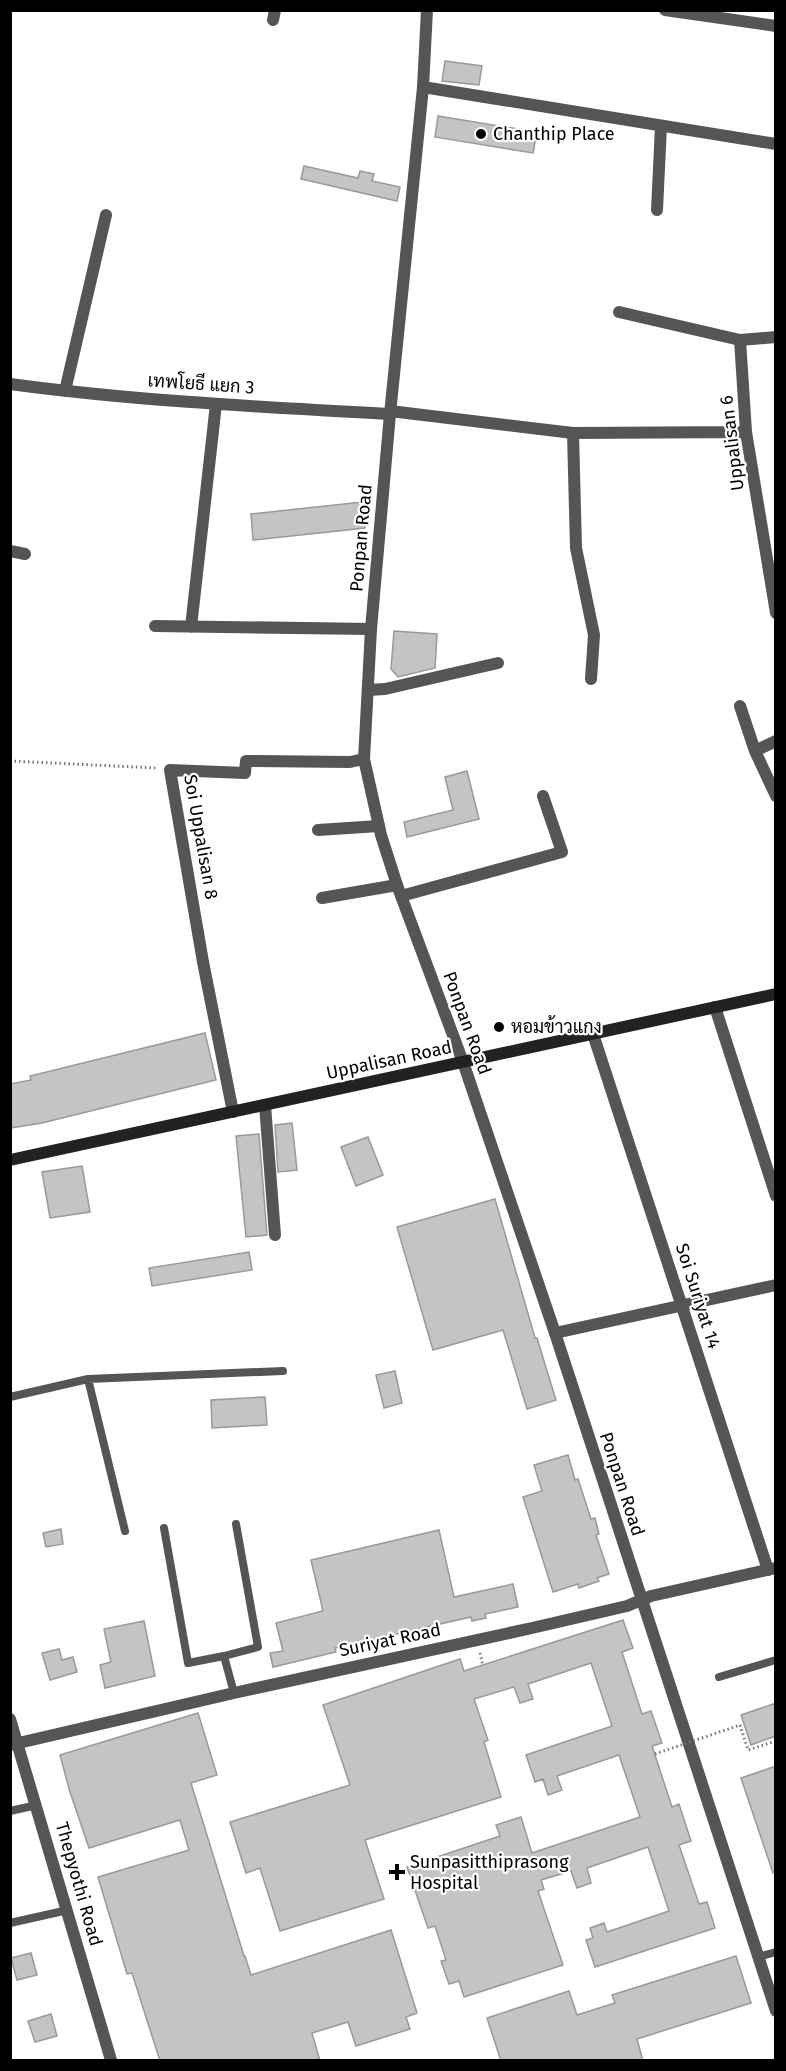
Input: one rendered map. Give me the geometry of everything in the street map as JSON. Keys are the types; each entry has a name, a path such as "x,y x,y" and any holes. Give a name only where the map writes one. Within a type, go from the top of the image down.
{"main road":[{"name":"Uppalisan Road","path":"10,1160 776,994"}],"street":[{"name":"Ponpan Road","path":"427,10 423,87 371,629 364,759 379,826 399,891 463,1062 555,1333 776,2011"},
{"path":"665,10 776,26"},
{"path":"423,87 776,144"},
{"path":"657,210 661,126"},
{"path":"65,391 106,215"},
{"path":"619,312 740,340 776,337"},
{"name":"Uppalisan 6","path":"740,340 746,432 776,613"},
{"name":"เทพโยธี แยก 3","path":"10,384 216,404 390,413 573,433 746,432"},
{"path":"191,627 216,404"},
{"path":"573,433 576,548 594,635 591,680"},
{"path":"10,551 25,554"},
{"path":"155,626 371,629"},
{"path":"368,690 385,689 498,663"},
{"path":"740,706 755,751 776,796"},
{"path":"755,751 776,741"},
{"name":"Soi Uppalisan 8","path":"233,1112 203,962 170,770 245,773 246,761 350,762 364,759"},
{"path":"322,898 399,891 562,852 543,796"},
{"path":"318,830 379,826"},
{"path":"715,1007 776,1196"},
{"name":"Soi Suriyat 14","path":"593,1034 772,1569"},
{"path":"265,1105 275,1234"},
{"path":"555,1333 776,1285"},
{"name":"Suriyat Road","path":"14,1744 532,1628 772,1569"},
{"name":"Thepyothi Road","path":"10,1719 14,1744 37,1805 111,2061"}],"lane":[{"path":"10,1397 88,1379 283,1371"},
{"path":"88,1379 125,1531"},
{"path":"164,1528 188,1664 258,1647 236,1524"},
{"path":"224,1656 234,1693"},
{"path":"719,1677 776,1660"},
{"path":"10,1811 37,1805"},
{"path":"10,1923 68,1911"},
{"path":"758,1957 776,1952"}],"path":[{"path":"10,761 170,770"},
{"path":"655,1754 741,1725 748,1750 776,1741"}],"building":[{"path":"445,61 482,66 479,85 442,81"},
{"path":"438,116 537,132 533,153 435,137"},
{"path":"304,166 358,178 360,171 374,174 372,181 400,187 397,201 301,179"},
{"path":"362,502 365,528 253,540 251,514"},
{"path":"394,631 437,634 435,668 398,677 391,669"},
{"path":"467,771 479,819 407,837 404,822 453,810 445,777"},
{"path":"205,1033 216,1080 42,1123 10,1128 10,1084 31,1080 30,1076"},
{"path":"292,1123 297,1170 278,1172 275,1125"},
{"path":"259,1134 267,1235 246,1237 236,1136"},
{"path":"368,1137 383,1175 356,1186 341,1147"},
{"path":"82,1166 90,1212 50,1218 42,1172"},
{"path":"495,1199 535,1338 537,1338 556,1400 527,1409 503,1330 433,1350 397,1227"},
{"path":"249,1252 252,1270 152,1286 149,1268"},
{"path":"395,1371 402,1403 384,1408 376,1375"},
{"path":"265,1397 267,1425 212,1428 211,1400"},
{"path":"568,1455 575,1480 578,1479 591,1519 595,1518 599,1534 596,1535 609,1574 597,1578 599,1581 579,1588 578,1584 553,1592 523,1497 542,1491 534,1465"},
{"path":"61,1529 63,1544 46,1547 43,1533"},
{"path":"439,1530 454,1597 513,1584 518,1607 485,1614 486,1618 472,1621 471,1617 335,1648 336,1652 273,1667 270,1653 283,1651 276,1623 323,1611 311,1560"},
{"path":"623,1620 633,1648 622,1652 642,1714 651,1711 662,1743 652,1746 672,1807 679,1804 691,1841 679,1845 699,1904 707,1902 715,1928 595,1967 586,1940 593,1938 590,1928 604,1923 607,1932 669,1911 648,1847 587,1868 591,1883 577,1888 571,1871 541,1880 544,1889 538,1891 563,1965 464,1997 459,1981 449,1984 441,1961 446,1960 435,1926 428,1928 407,1867 500,1836 496,1825 521,1817 532,1853 640,1817 619,1755 557,1776 562,1790 548,1795 543,1779 535,1782 526,1755 612,1726 591,1663 528,1684 533,1699 520,1703 514,1687 474,1699 488,1740 484,1742 501,1797 365,1840 384,1899 280,1931 260,1868 246,1873 230,1822 350,1785 323,1705 460,1659 464,1671"},
{"path":"144,1621 155,1676 105,1688 100,1665 111,1662 104,1629"},
{"path":"59,1649 62,1660 73,1657 77,1672 50,1680 42,1653"},
{"path":"776,1703 776,1736 751,1745 741,1715"},
{"path":"198,1713 217,1775 191,1783 251,1975 391,1930 417,2013 406,2017 410,2029 356,2046 348,2022 312,2033 320,2061 160,2061 132,1973 127,1974 98,1877 189,1850 180,1820 89,1848 60,1755"},
{"path":"776,1766 776,1873 773,1873 741,1778"},
{"path":"31,1953 37,1975 17,1980 11,1958"},
{"path":"736,1956 751,2003 637,2039 643,2061 501,2061 487,2018 569,1991 577,2015 615,2003 612,1995"},
{"path":"51,2014 57,2036 35,2042 28,2021"}],"place":[{"name":"Chanthip Place","path":"481,134"},
{"name":"หอมข้าวแกง","path":"499,1027"},
{"name":"Sunpasitthiprasong Hospital","path":"397,1872"}]}
